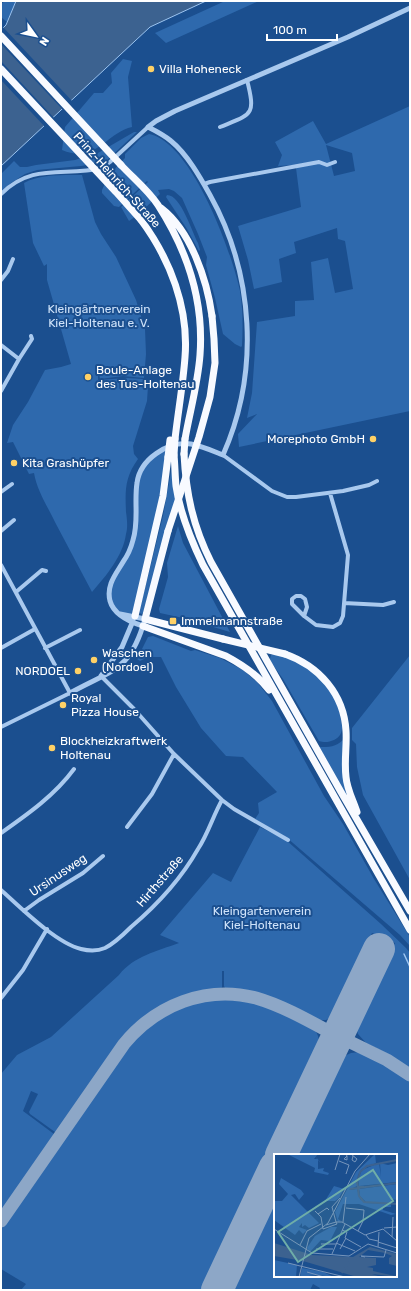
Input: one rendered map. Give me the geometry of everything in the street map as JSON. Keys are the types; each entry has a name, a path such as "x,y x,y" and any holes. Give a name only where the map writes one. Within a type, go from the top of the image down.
{"highway":[{"name":"Prinz-Heinrich-Straße","path":"1,36 158,205"},
{"name":"Prinz-Heinrich-Straße","path":"1,69 141,220 161,250 169,268 179,297 186,340 186,356 181,396 172,440 171,456"},
{"path":"144,622 168,531 199,437 210,396 214,363 214,334 206,286 192,252 175,220 158,205"},
{"path":"158,205 183,252 193,277 197,294 201,330 200,354 185,439 184,454 187,491 190,509 197,532 234,605 340,792 410,911"},
{"path":"134,619 171,456"},
{"path":"171,456 182,514 196,550 214,585 410,930"},
{"path":"144,622 285,654 316,670 328,683 339,701 344,715 346,727 345,766 348,788 364,831"},
{"path":"144,622 239,662 256,675 285,711"}],"street":[{"path":"1,194 16,182 32,175 102,168 147,128 156,121 175,111 348,37 410,8"},
{"path":"220,127 246,117 250,112 252,104 247,80"},
{"path":"147,128 172,141 193,167 217,207 236,256 242,282 248,344 244,386 234,426 223,455"},
{"path":"204,184 319,162 327,165 335,162"},
{"path":"1,280 8,271 13,259"},
{"path":"1,391 32,339 31,336"},
{"path":"1,345 19,359"},
{"path":"1,727 115,670 126,660 136,646 144,622 120,614 111,604 109,591 112,580 130,550 135,535 137,481 146,462 165,448 180,444 191,444 223,455 266,487 287,497 330,492 369,485 377,481"},
{"path":"1,492 12,484"},
{"path":"304,616 307,610 306,601 303,597 296,596 292,599 292,604 304,616 316,625 333,627 337,626 342,620 348,555 330,492"},
{"path":"1,531 14,520"},
{"path":"1,565 70,692"},
{"path":"16,592 42,570 46,571"},
{"path":"344,603 383,605 394,602"},
{"path":"101,676 122,647 134,619"},
{"path":"1,648 35,629"},
{"path":"45,648 80,630"},
{"path":"101,676 134,709 174,754 222,800 234,809 288,840"},
{"path":"127,827 152,794 174,754"},
{"path":"1,833 38,805 65,781 74,769"},
{"name":"Hirthstraße","path":"47,929 71,945 89,950 102,949 113,942 138,922 182,874 199,848 222,800"},
{"name":"Ursinusweg","path":"24,911 83,873 103,856"},
{"path":"1,890 47,929 23,970 1,998"}],"green space":[{"path":"5,1 16,1 7,22 1,17 1,4"},
{"path":"225,1 259,1 166,43 155,33"},
{"path":"123,59 132,61 128,77 132,127 123,130 100,146 84,153 74,153 62,150 65,127 94,93 103,93 112,83 111,73"},
{"path":"410,106 410,411 239,447 238,434 257,414 247,418 252,393 257,322 295,316 295,301 314,300 311,262 328,258 335,293 353,289 345,241 338,239 337,228 294,242 296,253 279,259 282,282 254,289 248,260 238,226 301,207 296,168 293,165 278,166 282,155 275,142 313,121 326,144","holes":["326,145 352,153 355,171 334,176"]},
{"path":"134,132 137,132 105,162 37,170 25,174 1,191 1,174 14,161 20,167 27,167 75,160 98,153"},
{"path":"149,134 165,141 180,157 195,177 208,201 236,274 240,291 242,305 241,347 223,334 206,265 207,257 182,198 174,191 169,189 158,190 160,194 129,221 121,207 148,182 147,181 119,207 114,206 102,193 109,175 125,158 125,154 141,138"},
{"name":"Kleingärtnerverein Kiel-Holtenau e. V.","path":"82,175 95,222 116,257 136,300 145,329 146,354 144,378 123,376 100,379 98,366 98,380 127,378 143,379 143,386 148,386 147,401 133,446 134,454 138,459 130,472 127,484 127,531 118,558 92,592 43,499 35,480 34,473 29,474 13,442 7,443 13,425 28,402 45,370 71,364 47,280 47,264 44,266 33,243 24,183 44,177"},
{"path":"167,195 177,201 186,215 198,243 199,251 187,229 166,197"},
{"path":"166,448 168,457 135,616 120,614 111,604 109,591 135,535 137,481 146,462"},
{"path":"172,466 176,496 143,613 141,614 139,612 163,516"},
{"path":"178,526 183,543 230,632 160,613 159,609 168,577 167,563"},
{"path":"153,636 191,651 195,650 220,658 243,670 257,682 272,701 324,796 343,824 374,879 410,937 410,946 400,935 286,837 255,819 259,813 258,803 277,792 243,757 226,756 201,728 176,687 161,657 148,657 140,661 137,659 148,637"},
{"path":"271,655 280,655 298,662 315,674 329,688 334,695 342,722 342,731 337,738 327,742 319,741 283,679 271,662"},
{"path":"410,655 410,880 363,795 357,767 356,744 352,740 352,728"},
{"path":"343,740 350,802 319,747 332,746"},
{"name":"Kleingartenverein Kiel-Holtenau","path":"260,827 286,840 381,924 410,953 410,1068 366,1043 358,1034 356,1027 395,943 372,933 333,1016 326,1020 317,1020 269,998 246,992 226,990 224,986 224,971 222,971 221,990 188,995 166,1004 143,1019 127,1033 58,1132 55,1132 30,1114 29,1112 38,1094 31,1091 23,1111 54,1134 54,1136 3,1211 1,1211 1,1074 17,1055 51,1037 125,968 146,955 179,943 160,935 213,873 231,882"},
{"path":"220,999 249,1001 301,1021 315,1031 318,1036 319,1044 202,1290 21,1290 26,1284 1,1269 1,1230 131,1042 151,1024 171,1012 194,1003"},
{"path":"359,1052 388,1067 410,1082 410,1290 319,1290 320,1288 313,1284 310,1290 230,1290 274,1198 274,1277 397,1277 397,1154 294,1154 340,1058 351,1053"}],"shaded area":[{"path":"16,1 206,1 150,27 1,166 1,30 6,25"}],"pier":[{"path":"2,26 73,102 64,111 1,44"},
{"path":"1,61 55,119 46,128 1,80"}],"waterway":[{"path":"404,954 410,967"}],"taxiway":[{"path":"1,1221 124,1044 137,1030 167,1009 183,1002 219,994 256,998 274,1004 326,1030 329,1034 330,1043 323,1067"},
{"path":"328,1058 341,1043 348,1041 387,1060 410,1075"}],"runway":[{"path":"281,1154 379,949"},
{"path":"217,1290 274,1169"}],"place":[{"name":"Villa Hoheneck","path":"151,69"},
{"name":"Boule-Anlage des Tus-Holtenau","path":"88,377"},
{"name":"Morephoto GmbH","path":"373,439"},
{"name":"Kita Grashüpfer","path":"14,463"},
{"name":"Immelmannstraße","path":"173,621"},
{"name":"Waschen (Nordoel)","path":"94,660"},
{"name":"NORDOEL","path":"78,671"},
{"name":"Royal Pizza House","path":"63,705"},
{"name":"Blockheizkraftwerk Holtenau","path":"52,748"}]}
